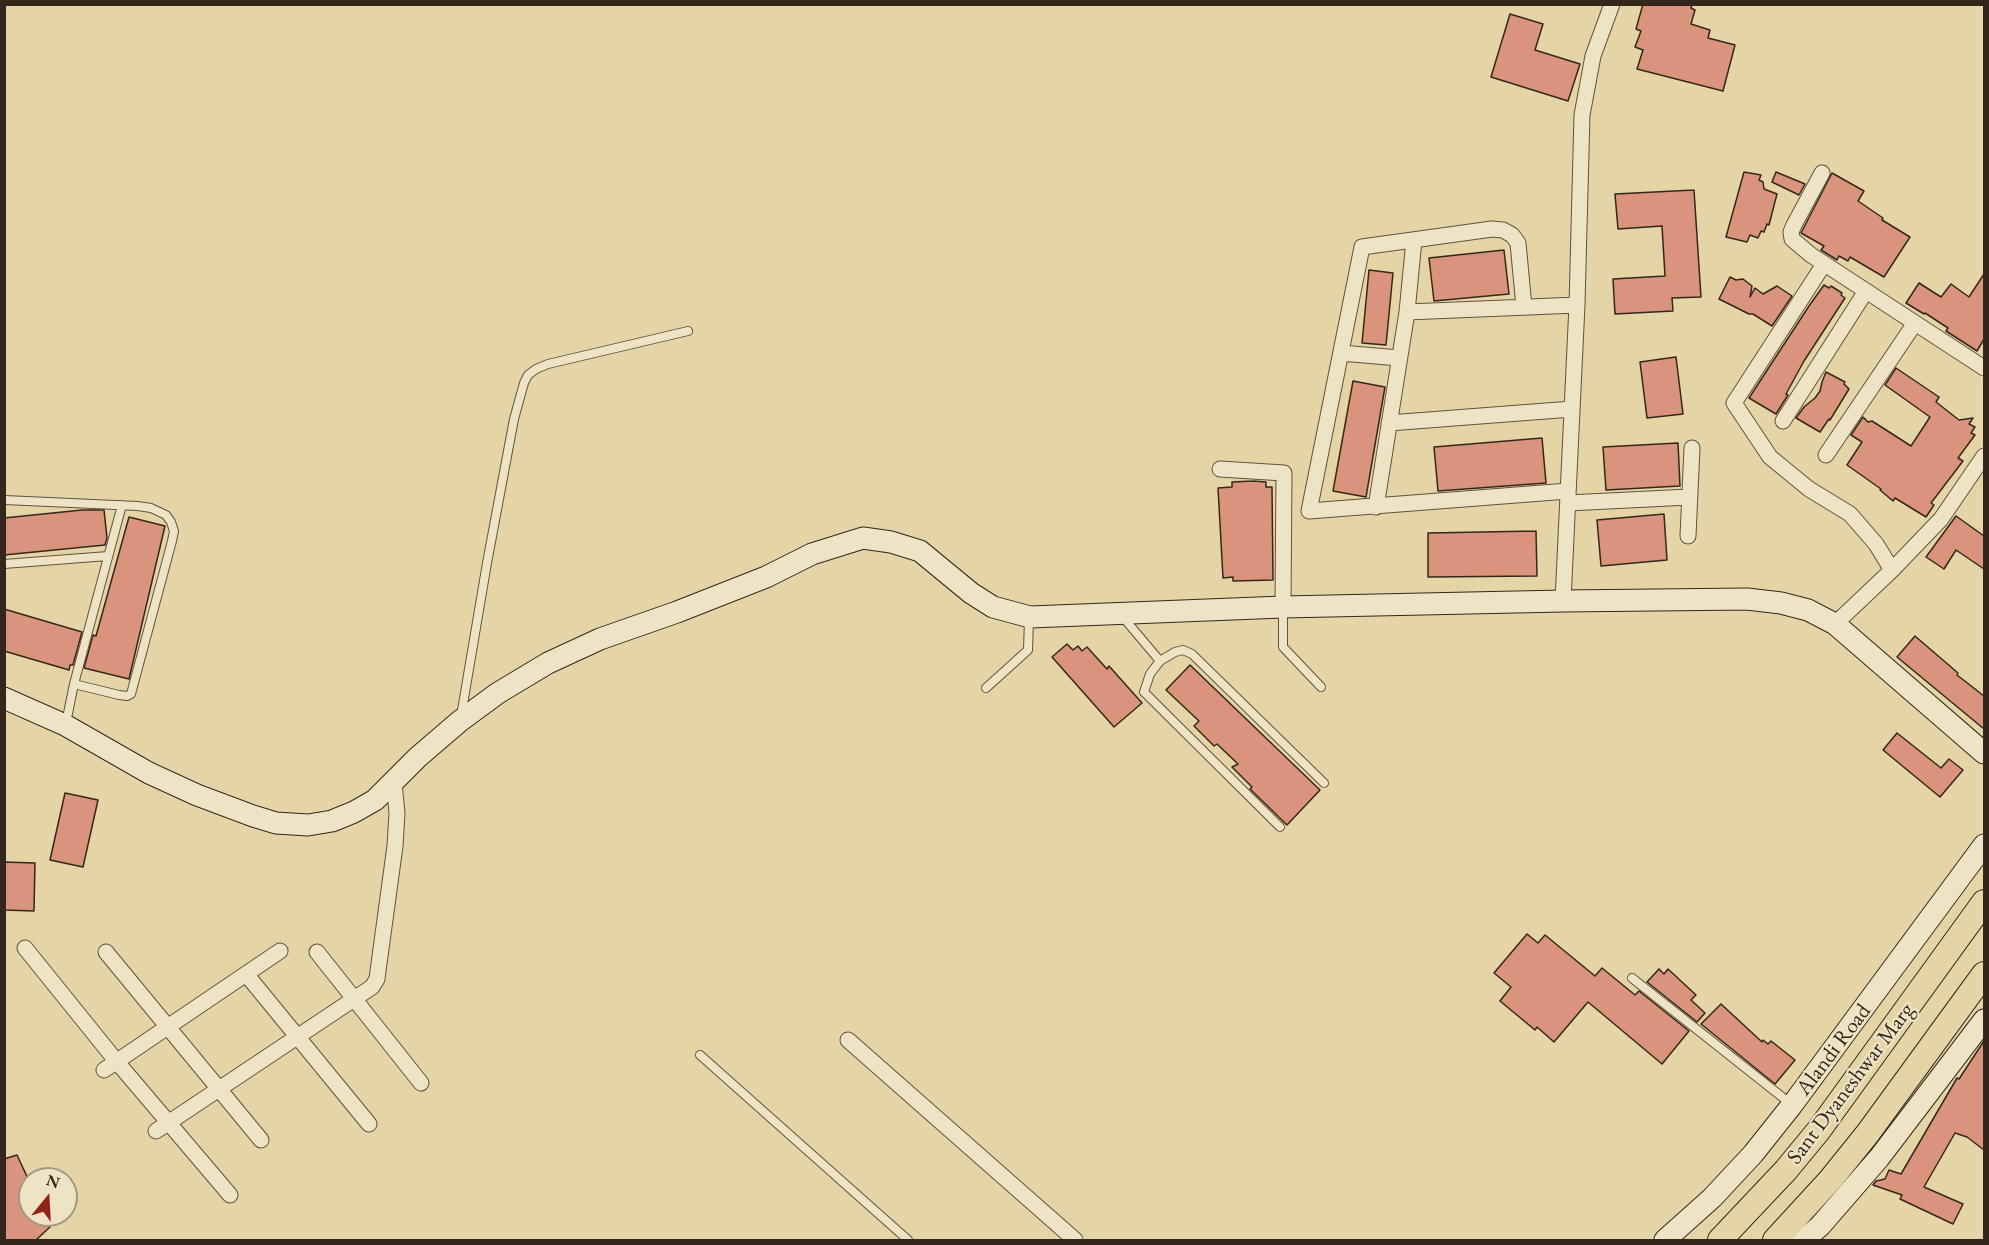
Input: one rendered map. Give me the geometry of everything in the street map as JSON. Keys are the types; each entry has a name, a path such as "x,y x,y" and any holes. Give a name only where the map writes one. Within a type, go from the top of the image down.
{"main road":[{"name":"Sant Dyaneshwar Marg","path":"1720,1240 1786,1170 1819,1130 1978,910"},
{"path":"1775,1240 1825,1186 1868,1133 1984,974"}],"street":[{"path":"1563,602 1582,115 1593,56 1612,4"},
{"path":"1822,173 1791,232 1792,239 1798,246 1824,264 1984,368"},
{"path":"1524,307 1518,243 1512,235 1503,230 1492,229 1362,247 1309,512 1568,497 1689,497"},
{"path":"1376,507 1407,312 1414,240"},
{"path":"1824,264 1734,403 1770,457 1809,489 1850,514 1876,543 1892,570"},
{"path":"1783,421 1866,291"},
{"path":"1407,312 1576,305"},
{"path":"1826,455 1915,323"},
{"path":"1341,353 1399,358"},
{"path":"1389,423 1572,409"},
{"path":"1688,536 1692,448"},
{"path":"1834,624 1892,570 1941,519 1984,456"},
{"path":"1220,470 1284,473 1283,607"},
{"path":"4,698 65,724 159,777 208,799 276,823 308,825 332,821 375,800 418,757 460,721 498,693 548,663 600,639 730,592 812,554 863,538 920,551 971,593 993,607 1029,617 1283,607 1747,599 1781,603 1808,610 1834,624 1984,753"},
{"path":"156,1131 372,987 378,970 397,828 394,783"},
{"name":"Alandi Road","path":"1665,1240 1712,1198 1753,1154 1792,1105 1984,845"},
{"path":"25,948 111,1066 170,1122 231,1195"},
{"path":"111,1066 280,951"},
{"path":"106,952 261,1140"},
{"path":"317,952 421,1083"},
{"path":"246,974 369,1124"},
{"path":"1800,1240 1820,1226 1879,1158 1984,1020"},
{"path":"848,1040 1075,1240"}],"lane":[{"path":"460,721 512,430 518,401 528,375 548,364 688,331"},
{"path":"4,500 151,508 166,515 171,522 174,531 132,694 127,696 74,684"},
{"path":"65,724 122,505"},
{"path":"4,564 108,556"},
{"path":"1283,607 1283,647 1322,687"},
{"path":"1119,613 1160,661"},
{"path":"986,688 1028,650 1029,617"},
{"path":"1280,827 1144,692 1150,674 1160,661 1174,652 1183,650 1192,654 1324,783"},
{"path":"1632,978 1792,1105"},
{"path":"700,1055 908,1240"}],"building":[{"path":"1643,4 1692,4 1691,8 1695,10 1691,24 1710,30 1708,38 1735,45 1723,91 1637,69 1643,50 1635,47 1641,31 1636,29"},
{"path":"1510,14 1543,24 1535,50 1580,64 1568,101 1491,77"},
{"path":"1744,172 1761,175 1759,180 1763,182 1764,189 1777,194 1769,225 1767,224 1764,232 1761,231 1758,238 1750,235 1747,242 1726,237"},
{"path":"1776,172 1805,184 1799,195 1772,182"},
{"path":"1832,173 1864,191 1858,201 1883,218 1882,220 1910,237 1884,277 1850,257 1848,261 1839,256 1837,260 1821,250 1824,246 1801,233"},
{"path":"1694,190 1701,297 1672,298 1673,311 1615,314 1613,279 1665,276 1662,226 1618,229 1615,194"},
{"path":"1504,250 1509,294 1434,301 1429,258"},
{"path":"1369,270 1393,273 1386,345 1362,343"},
{"path":"1984,274 1984,339 1977,351 1946,331 1948,328 1906,303 1919,283 1941,297 1951,284 1969,297"},
{"path":"1730,277 1736,280 1743,279 1752,286 1750,297 1755,288 1763,294 1777,286 1792,296 1772,326 1753,314 1719,299"},
{"path":"1824,285 1829,288 1831,286 1842,293 1841,295 1845,298 1804,361 1776,414 1749,398"},
{"path":"1676,357 1683,414 1647,418 1640,362"},
{"path":"1896,368 1939,397 1936,402 1959,420 1973,418 1969,424 1975,427 1971,433 1975,435 1958,458 1963,461 1931,503 1934,505 1926,517 1895,498 1893,501 1881,489 1847,465 1862,442 1851,435 1863,417 1911,446 1930,417 1885,385"},
{"path":"1826,372 1845,382 1844,384 1849,389 1820,432 1796,418 1820,391"},
{"path":"1353,381 1385,387 1366,497 1333,491"},
{"path":"1542,438 1546,483 1438,491 1434,447"},
{"path":"1678,443 1680,486 1606,490 1603,447"},
{"path":"1232,482 1266,482 1266,487 1272,487 1273,580 1233,581 1233,577 1223,578 1218,488 1232,487"},
{"path":"104,510 107,538 105,545 4,555 4,518"},
{"path":"1664,514 1667,560 1601,566 1597,520"},
{"path":"1956,516 1984,536 1984,569 1956,550 1944,569 1926,557"},
{"path":"129,517 165,526 129,679 84,668 93,635 96,636"},
{"path":"1536,531 1537,576 1428,577 1428,533"},
{"path":"4,609 82,632 73,665 70,665 69,670 4,651"},
{"path":"1915,636 1958,673 1957,675 1984,696 1984,729 1897,657"},
{"path":"1067,644 1073,650 1078,646 1082,651 1087,647 1107,669 1109,666 1142,703 1114,727 1052,657"},
{"path":"1190,665 1320,790 1287,825 1250,789 1252,787 1232,767 1238,764 1217,744 1214,746 1194,726 1199,721 1166,690"},
{"path":"1897,733 1941,768 1949,759 1963,770 1940,797 1883,750"},
{"path":"65,793 98,800 83,867 50,860"},
{"path":"4,862 35,863 34,911 4,910"},
{"path":"1527,934 1538,943 1545,935 1595,976 1602,968 1635,995 1639,991 1689,1031 1662,1064 1588,1002 1554,1042 1537,1027 1535,1030 1500,1001 1511,987 1494,973"},
{"path":"1659,969 1664,974 1668,969 1696,995 1691,1000 1705,1013 1697,1022 1647,982"},
{"path":"1721,1004 1762,1042 1763,1040 1768,1044 1771,1041 1795,1060 1775,1084 1701,1024"},
{"path":"1984,1041 1984,1150 1967,1137 1955,1133 1924,1187 1963,1204 1953,1224 1900,1199 1902,1195 1873,1185 1876,1181 1885,1179 1889,1170 1901,1174 1957,1078 1959,1079"},
{"path":"17,1155 23,1167 18,1167 18,1227 50,1227 36,1240 4,1240 4,1159"}]}
